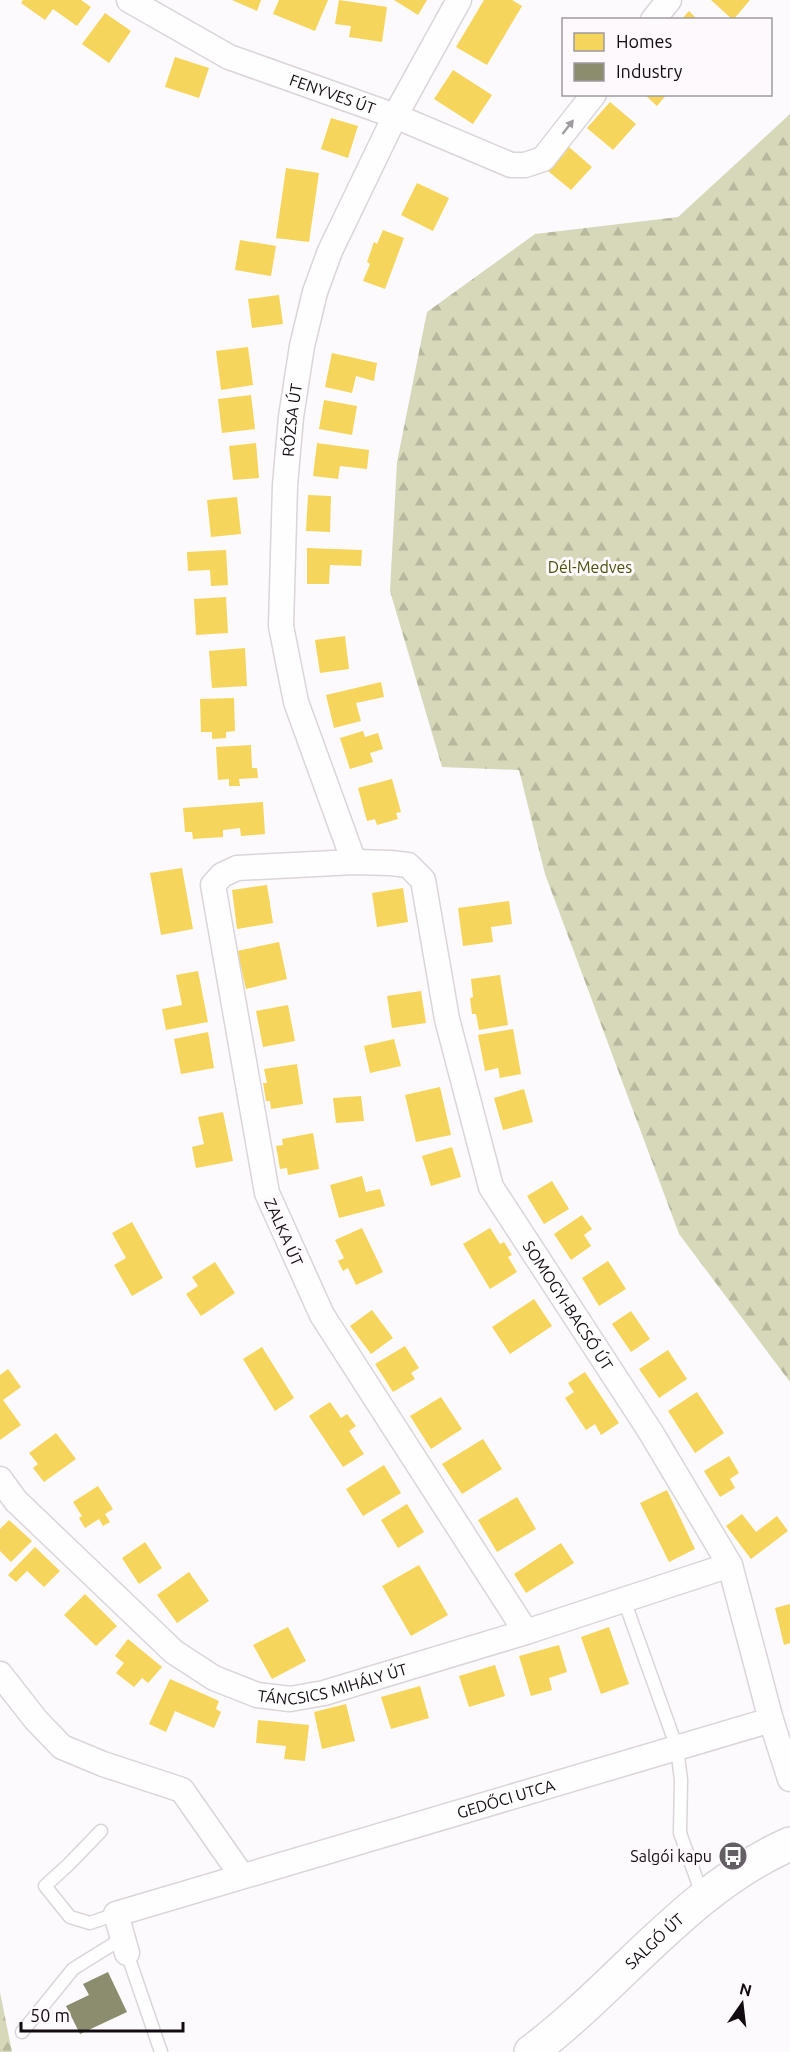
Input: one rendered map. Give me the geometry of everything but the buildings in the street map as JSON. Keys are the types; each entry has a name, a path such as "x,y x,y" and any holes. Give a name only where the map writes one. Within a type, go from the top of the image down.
{"main road":[{"name":"SALGÓ ÚT","path":"531,2052 703,1898 761,1857 790,1844"}],"street":[{"name":"FENYVES ÚT","path":"129,0 229,57 395,116 511,165 525,165 543,159 592,96"},
{"name":"RÓZSA ÚT","path":"354,862 296,702 281,626 285,485 291,417 300,358 315,292 330,251 395,116 459,0"},
{"path":"655,18 669,0"},
{"name":"SOMOGYI-BACSÓ ÚT","path":"354,862 408,865 423,880 447,1019 491,1188 650,1431 730,1565 771,1720 790,1779"},
{"name":"ZALKA ÚT","path":"354,862 237,868 222,874 213,885 267,1193 322,1315 526,1632"},
{"name":"TÁNCSICS MIHÁLY ÚT","path":"0,1479 16,1501 174,1652 214,1678 257,1695 290,1699 324,1693 526,1632 730,1565"},
{"path":"0,1674 36,1720 62,1747 103,1764 182,1790 242,1876"},
{"name":"GEDŐCI UTCA","path":"116,1914 771,1720"},
{"path":"116,1914 125,1946"}],"lane":[{"path":"624,1600 677,1748 681,1780 680,1833 703,1898"},
{"path":"101,1831 45,1886 70,1917 90,1923 116,1914"},
{"path":"22,2032 73,1969 125,1946 161,2052"}],"green space":[{"name":"Dél-Medves","path":"790,114 790,1382 679,1234 545,874 519,770 442,767 390,591 397,462 427,312 535,234 678,217"},
{"path":"0,1992 12,2052 0,2052"}],"place":[{"name":"Salgói kapu","path":"733,1856"}]}
